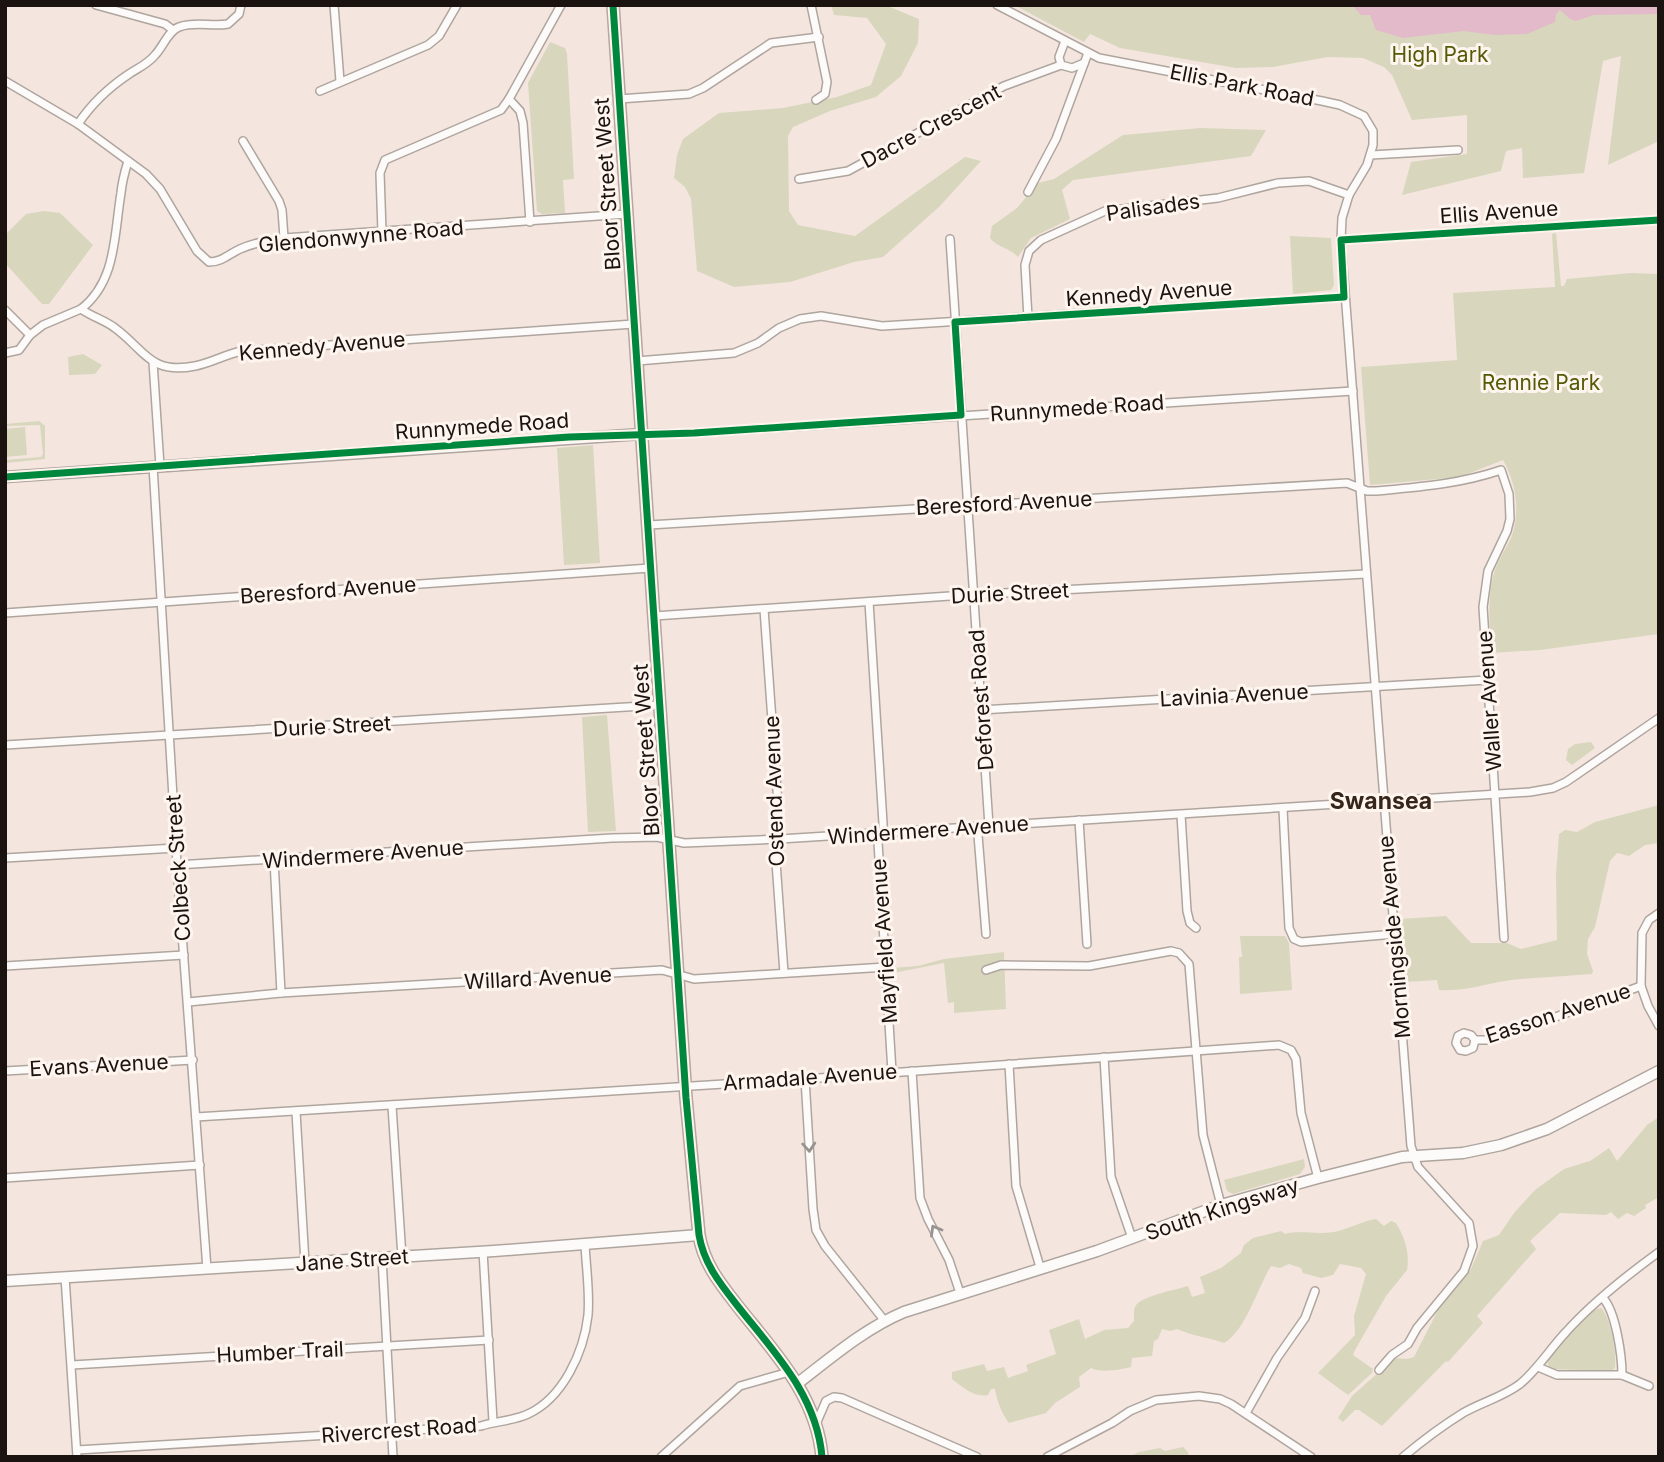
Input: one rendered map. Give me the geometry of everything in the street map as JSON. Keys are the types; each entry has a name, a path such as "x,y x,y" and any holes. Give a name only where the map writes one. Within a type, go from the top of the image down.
{"main road":[{"name":"Bloor Street West","path":"613,5 677,973 699,1235 704,1255 717,1280 797,1383 816,1425 822,1457"}],"street":[{"path":"96,5 127,9 165,24 173,30"},
{"path":"78,124 96,101 114,85 147,63 173,30 201,23 228,24 239,14 242,5"},
{"path":"334,5 340,81"},
{"path":"320,91 428,45 439,36 457,5"},
{"path":"382,232 380,173 385,160 501,110 561,5"},
{"path":"811,5 827,87 822,98 816,100"},
{"name":"Ellis Park Road","path":"997,5 1088,53 1132,65 1210,77 1340,105 1364,116 1370,124 1374,135 1371,155"},
{"path":"619,99 689,94 703,88 771,43 819,37"},
{"path":"1061,65 1059,57 1065,41"},
{"path":"1028,192 1056,139 1088,53"},
{"name":"Dacre Crescent","path":"799,179 848,171 1003,86 1061,65 1072,68 1084,63"},
{"name":"Glendonwynne Road","path":"5,81 78,124 146,174 160,189 197,251 209,262 223,260 239,249 262,241 284,238 627,214"},
{"path":"509,99 520,111 523,123 530,222"},
{"path":"243,141 279,201 284,238"},
{"path":"1341,240 1342,218 1349,195 1371,155 1458,150"},
{"path":"5,353 19,350 30,335 43,325 82,309 96,294 111,263 128,161"},
{"name":"Palisades","path":"1028,318 1025,265 1029,251 1041,240 1105,211 1218,198 1288,182 1309,181 1349,195"},
{"name":"Ellis Avenue","path":"1341,240 1659,220"},
{"name":"Deforest Road","path":"950,239 981,710 986,827 978,835 986,934"},
{"name":"Morningside Avenue","path":"1341,240 1382,801 1411,1146 1418,1167 1467,1219 1473,1237 1473,1246 1464,1271 1408,1344 1392,1354 1379,1370"},
{"name":"Kennedy Avenue","path":"637,361 734,353 758,343 790,323 821,316 882,326 1344,297"},
{"path":"82,309 114,327 153,362"},
{"path":"5,310 30,335"},
{"name":"Kennedy Avenue","path":"153,362 164,367 185,368 242,351 634,324"},
{"name":"Colbeck Street","path":"153,362 162,602 177,865 207,1269"},
{"name":"Runnymede Road","path":"5,477 642,434 694,433 1353,391"},
{"name":"Beresford Avenue","path":"649,525 1347,484 1376,491 1467,481 1501,470"},
{"name":"Waller Avenue","path":"1501,470 1509,494 1510,512 1507,531 1492,560 1485,582 1483,625 1504,938"},
{"name":"Beresford Avenue","path":"5,613 650,568"},
{"name":"Durie Street","path":"654,616 974,595 1366,574"},
{"name":"Mayfield Avenue","path":"869,602 883,833 878,842 892,1072"},
{"name":"Ostend Avenue","path":"764,608 780,839 775,848 784,973"},
{"name":"Lavinia Avenue","path":"981,710 1487,680"},
{"name":"Durie Street","path":"5,745 659,705"},
{"name":"Windermere Avenue","path":"177,865 612,838 657,837 684,843 780,839 1538,791 1566,782 1659,718"},
{"path":"1283,809 1289,930 1292,937 1301,942 1395,934"},
{"path":"1181,815 1187,911 1190,923 1196,928"},
{"path":"1079,820 1087,944"},
{"path":"5,858 176,848"},
{"path":"274,860 281,993"},
{"path":"1659,914 1649,920 1643,933 1641,986 1659,1026"},
{"path":"986,970 1001,965 1088,966 1164,952 1179,953 1189,964 1203,1135 1221,1205"},
{"path":"5,966 184,955"},
{"name":"Willard Avenue","path":"188,1002 281,993 665,970 691,979 886,967"},
{"name":"Easson Avenue","path":"1475,1040 1492,1040 1641,986"},
{"name":"Armadale Avenue","path":"196,1117 805,1079 1279,1045 1293,1052 1297,1061 1303,1123 1318,1178"},
{"path":"1104,1057 1111,1177 1132,1238"},
{"name":"Evans Avenue","path":"5,1071 193,1060"},
{"path":"1009,1064 1016,1186 1040,1267"},
{"path":"912,1071 920,1198 949,1260 960,1293"},
{"name":"South Kingsway","path":"797,1383 847,1344 884,1320 1040,1267 1097,1251 1221,1205 1392,1159 1482,1150 1525,1138 1659,1071"},
{"path":"805,1079 816,1230 825,1246 884,1320"},
{"path":"392,1106 402,1257"},
{"path":"296,1112 305,1263"},
{"path":"5,1178 200,1165"},
{"name":"Jane Street","path":"5,1281 402,1257 699,1235"},
{"name":"Rivercrest Road","path":"77,1453 481,1426 518,1418 540,1407 553,1395 571,1369 580,1348 589,1311 585,1244"},
{"path":"483,1251 493,1422"},
{"path":"1403,1457 1462,1413 1510,1391 1538,1367 1567,1330 1623,1278 1659,1252"},
{"path":"382,1258 393,1457"},
{"path":"65,1277 77,1453"},
{"path":"1246,1413 1277,1358 1306,1318 1315,1291"},
{"path":"1604,1298 1613,1321 1622,1362 1622,1375"},
{"name":"Humber Trail","path":"72,1365 489,1340"},
{"path":"1538,1367 1557,1375 1622,1375 1649,1386"},
{"path":"661,1457 740,1386 789,1372"},
{"path":"816,1425 826,1401 834,1397 842,1398 977,1457"},
{"path":"1047,1457 1130,1411 1164,1399 1210,1397 1220,1399 1246,1413 1311,1457"}],"green space":[{"path":"831,5 885,5 919,19 918,43 901,76 876,97 830,111 793,127 788,136 789,211 798,225 855,236 965,157 981,161 940,206 883,257 854,262 790,282 734,287 697,271 691,199 685,187 674,178 677,155 683,139 719,113 783,108 837,97 871,85 886,44 867,18 834,15"},
{"name":"High Park","path":"1014,5 1659,5 1659,141 1608,165 1621,56 1603,61 1584,173 1523,178 1522,148 1506,151 1501,171 1402,195 1411,162 1467,154 1467,115 1412,120 1392,75 1384,67 1363,58 1328,57 1273,67 1236,68 1120,48 1090,34 1084,42"},
{"path":"550,42 565,48 567,54 574,179 563,180 565,213 542,214 537,211 528,83"},
{"path":"1200,128 1266,130 1251,156 1073,180 1062,190 1070,219 1031,238 1018,257 990,238 992,226 1017,208 1038,183 1054,179 1123,135"},
{"path":"44,211 60,213 93,245 49,304 42,304 5,263 5,235 26,214"},
{"name":"Rennie Park","path":"1556,233 1561,286 1564,286 1567,279 1631,273 1659,274 1659,634 1540,650 1491,653 1491,586 1496,567 1511,538 1516,518 1514,488 1503,460 1460,477 1370,485 1361,367 1457,360 1453,293 1555,287 1552,234"},
{"path":"1290,236 1331,238 1334,285 1331,290 1293,294"},
{"path":"83,354 102,365 95,374 69,375 68,357"},
{"path":"39,421 45,426 45,459 5,463 5,460 41,457 43,454 40,425 5,424"},
{"path":"25,427 27,455 5,457 5,429"},
{"path":"593,445 600,563 564,565 557,448"},
{"path":"607,715 616,831 588,832 582,717"},
{"path":"1591,742 1595,748 1572,765 1566,760 1568,749 1575,744"},
{"path":"1659,805 1659,843 1645,845 1629,856 1617,853 1610,861 1595,927 1588,939 1587,954 1592,974 1510,980 1450,990 1439,990 1437,980 1406,982 1400,919 1446,916 1471,943 1507,943 1521,949 1557,940 1556,875 1559,834 1565,830 1577,832 1595,822"},
{"path":"1240,936 1285,936 1289,943 1292,990 1240,994"},
{"path":"1004,952 1006,1009 954,1013 954,1002 948,1003 944,963 893,973 892,968 918,966 944,959"},
{"path":"1659,1117 1659,1197 1645,1205 1646,1208 1634,1216 1627,1213 1618,1219 1611,1212 1606,1215 1560,1213 1530,1241 1536,1249 1477,1316 1483,1323 1448,1362 1446,1361 1382,1426 1359,1410 1355,1410 1343,1422 1338,1418 1352,1396 1390,1362 1396,1358 1414,1357 1438,1310 1471,1269 1483,1241 1499,1235 1535,1190 1564,1169 1590,1161 1609,1148 1617,1161 1647,1125"},
{"path":"1304,1159 1305,1167 1300,1174 1233,1194 1227,1191 1224,1180"},
{"path":"1376,1219 1384,1226 1391,1221 1396,1223 1406,1246 1407,1270 1386,1296 1355,1350 1353,1355 1373,1369 1348,1395 1318,1373 1355,1335 1354,1316 1366,1274 1361,1268 1340,1264 1333,1275 1321,1278 1303,1273 1301,1268 1289,1264 1280,1268 1271,1266 1245,1319 1224,1343 1177,1329 1162,1329 1158,1339 1154,1341 1152,1356 1132,1358 1131,1367 1121,1369 1105,1371 1091,1368 1079,1377 1080,1387 1055,1403 1046,1413 1009,1423 1000,1407 995,1389 991,1389 988,1395 978,1395 952,1379 952,1372 984,1364 987,1371 1004,1367 1008,1378 1028,1371 1026,1365 1056,1354 1049,1330 1079,1319 1085,1339 1104,1330 1128,1328 1134,1321 1136,1306 1147,1298 1188,1286 1192,1297 1205,1293 1200,1277 1221,1268 1241,1253 1244,1245 1253,1238 1281,1231 1285,1234 1334,1232"},
{"path":"1601,1308 1608,1319 1612,1336 1615,1368 1611,1371 1549,1369 1547,1359 1564,1337 1579,1321"},
{"path":"1183,1447 1189,1457 1129,1457 1160,1448 1165,1451"}],"shaded area":[{"path":"1352,5 1659,5 1659,14 1594,15 1576,21 1560,10 1556,14 1555,22 1527,34 1494,35 1464,31 1403,38 1376,30 1370,15 1361,15"}],"cycle path":[{"path":"613,5 686,1098 699,1235 701,1246 715,1275 793,1377 812,1415 819,1435 822,1457"},
{"path":"5,477 569,437 694,433 961,415 955,322 1344,297 1341,240 1659,220"}],"district":[{"name":"Swansea","path":"1381,801"}]}
